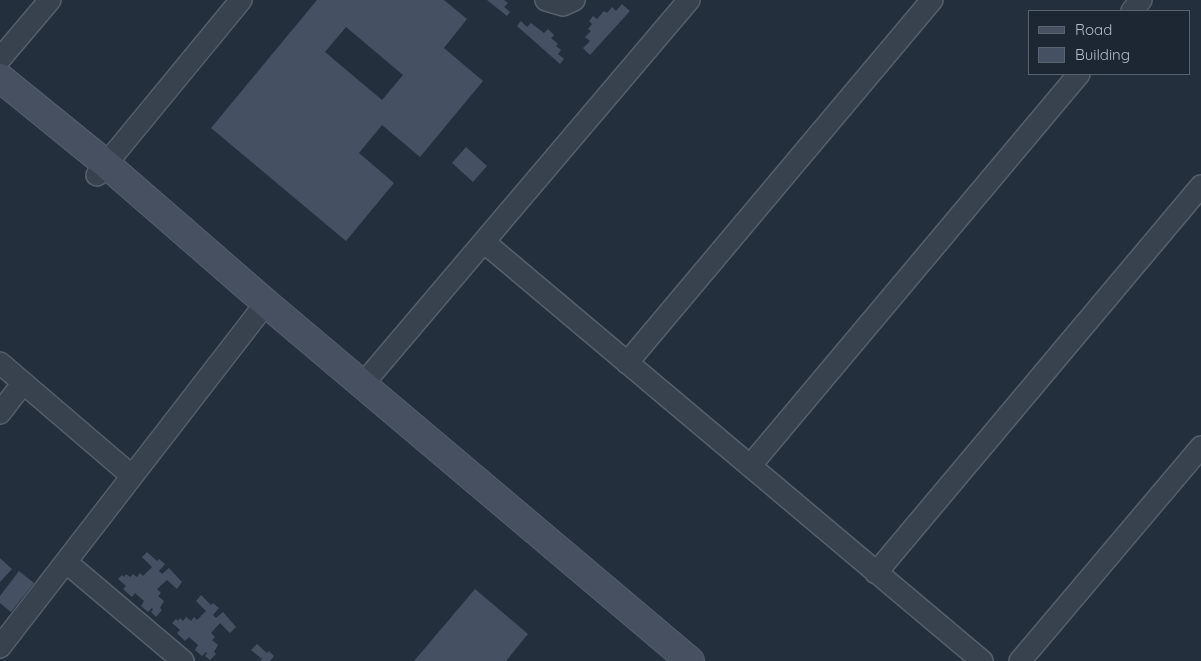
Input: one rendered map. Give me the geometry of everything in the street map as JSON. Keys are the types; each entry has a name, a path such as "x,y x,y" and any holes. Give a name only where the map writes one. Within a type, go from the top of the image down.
{"main road":[{"path":"0,78 101,169 669,661"},
{"path":"0,96 101,169"},
{"path":"262,309 363,384 690,661"}],"street":[{"path":"0,59 50,0"},
{"path":"101,169 241,0"},
{"path":"546,0 554,4 563,5 574,0"},
{"path":"627,363 932,0"},
{"path":"1133,10 1141,0"},
{"path":"363,384 685,2"},
{"path":"750,466 1079,75"},
{"path":"876,572 1201,186"},
{"path":"484,242 982,661"},
{"path":"0,647 262,309"},
{"path":"0,362 132,476"},
{"path":"0,413 23,383"},
{"path":"1020,661 1201,448"},
{"path":"66,562 183,661"}],"building":[{"path":"317,0 444,0 467,19 444,48 483,81 420,157 382,125 359,153 394,183 346,241 211,128","holes":["346,27 403,75 382,100 325,52"]},
{"path":"487,0 504,0 508,3 504,7 510,12 507,16"},
{"path":"622,4 630,11 590,55 583,48 590,41 585,37 591,31 588,29 592,24 589,21 593,16 597,19 604,11 607,13 612,7 616,11"},
{"path":"521,21 527,27 531,23 544,33 548,29 554,35 551,38 558,44 556,46 561,50 558,54 564,59 560,64 517,26"},
{"path":"466,147 487,166 473,182 452,163"},
{"path":"147,552 157,561 159,559 165,564 159,571 162,574 169,568 182,582 177,589 167,580 157,589 161,593 158,596 164,601 160,608 162,610 156,617 151,612 152,608 148,612 141,606 144,601 135,593 132,597 123,589 126,586 118,579 126,574 130,577 133,574 137,577 140,573 143,576 152,567 142,557"},
{"path":"0,558 12,569 0,582"},
{"path":"19,571 34,583 11,612 0,603 0,596"},
{"path":"475,589 528,634 506,661 414,661"},
{"path":"201,595 211,605 213,603 219,608 213,615 216,618 223,612 236,627 230,633 220,623 211,633 215,637 212,640 218,645 214,652 216,654 210,660 205,656 206,652 202,656 195,650 198,645 189,637 185,641 177,633 180,630 172,623 180,618 183,621 186,617 191,621 194,617 197,620 206,611 196,601"},
{"path":"257,644 267,653 269,651 274,656 270,661 260,661 262,659 251,650"}]}
